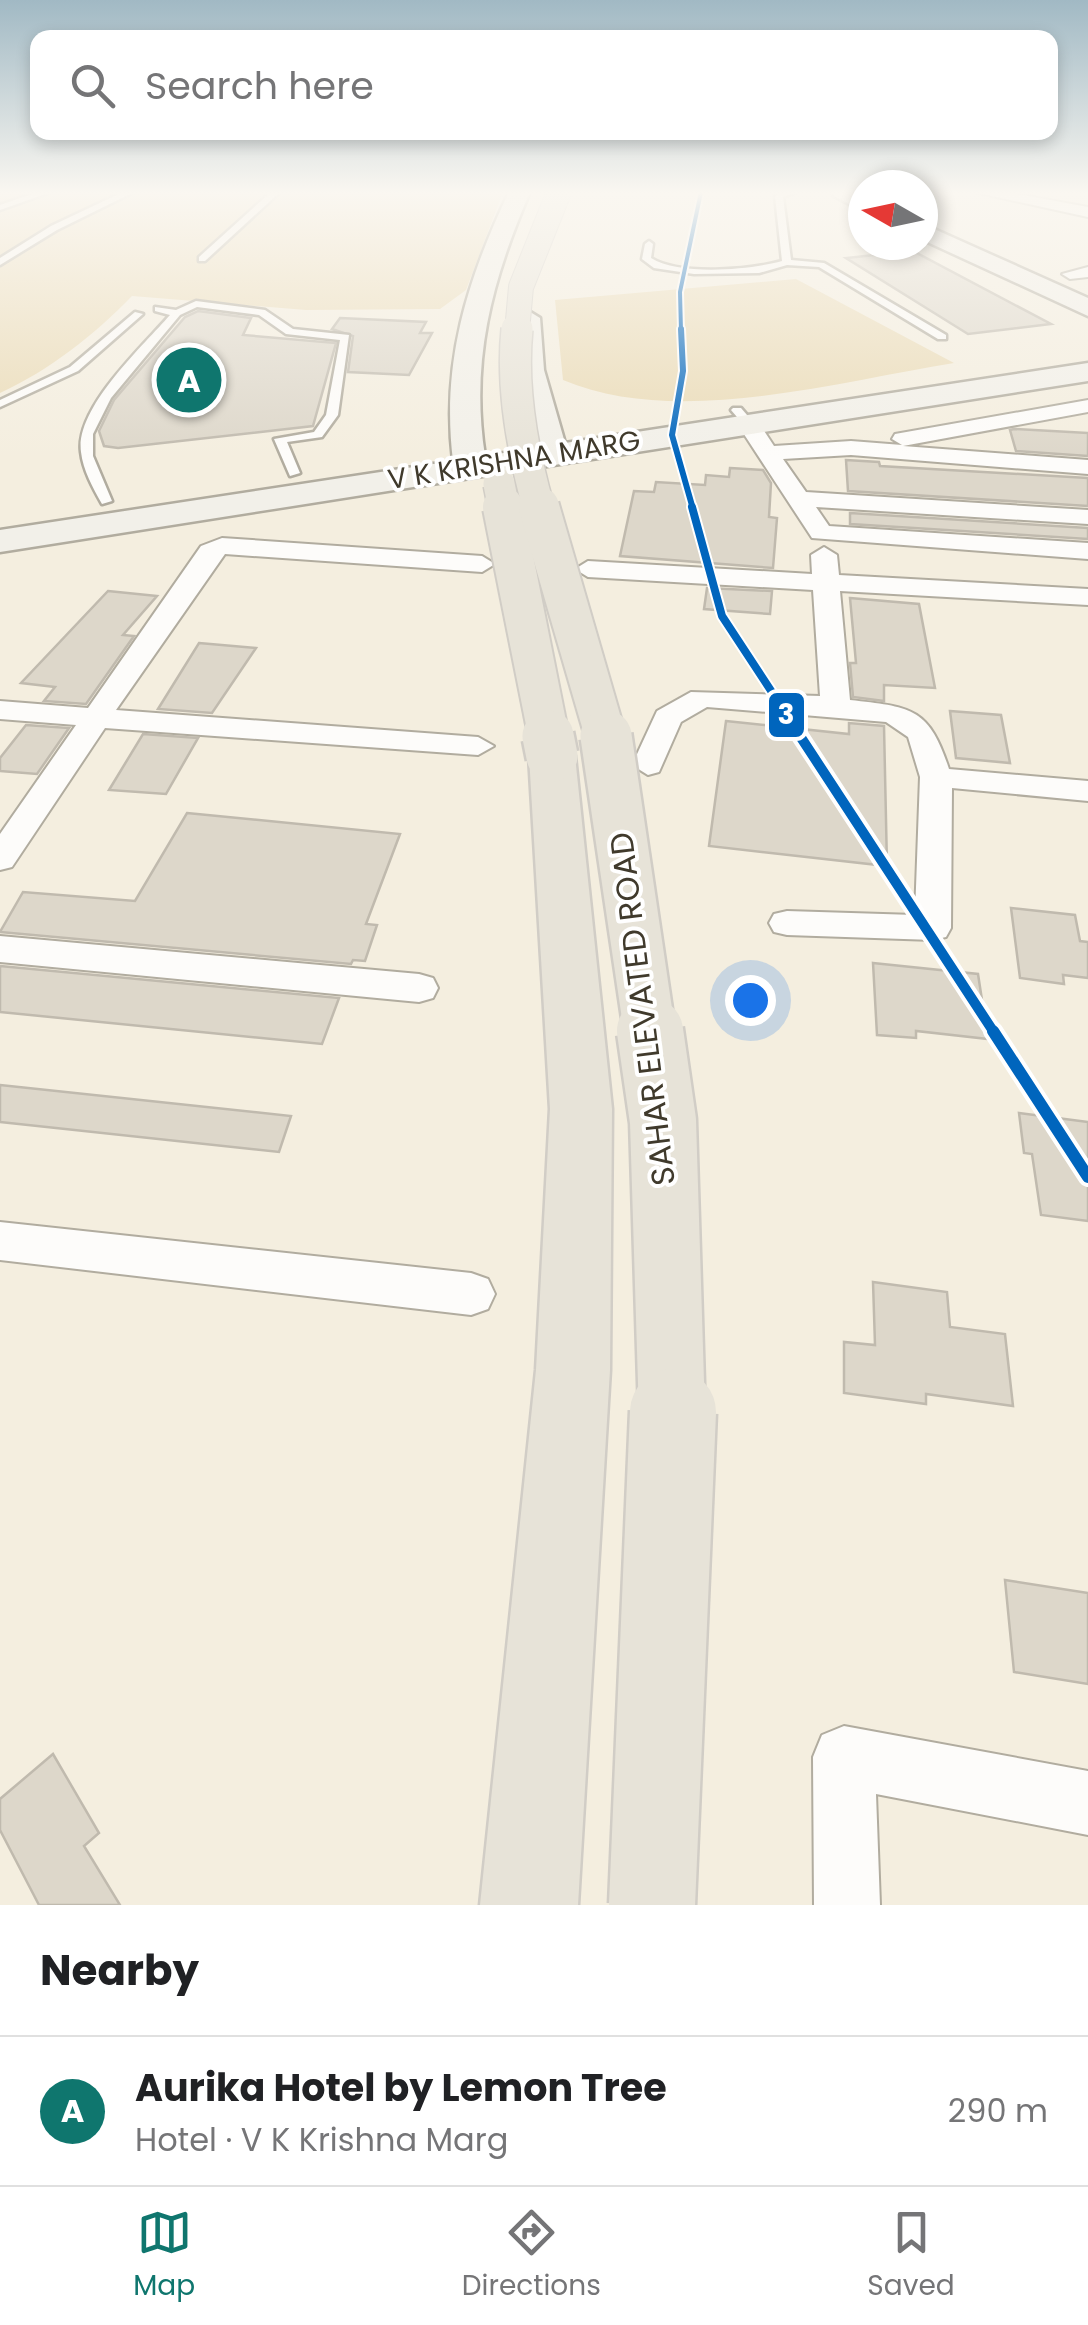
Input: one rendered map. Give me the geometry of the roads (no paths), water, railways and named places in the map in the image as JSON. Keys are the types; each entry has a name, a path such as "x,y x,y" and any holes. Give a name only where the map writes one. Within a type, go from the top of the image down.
{"main road":[{"path":"467,444 472,307 480,281"},
{"name":"SAHAR ELEVATED ROAD","path":"494,281 480,357 498,483 551,748 581,1109 573,1370 529,1905"},
{"name":"SAHAR ELEVATED ROAD","path":"524,281 514,358 530,477 609,746 663,1121 673,1401 652,1905"},
{"path":"534,281 524,336 532,393 550,447"},
{"path":"1029,281 1088,308"},
{"name":"V K KRISHNA MARG","path":"0,542 467,444 550,447 1088,358"},
{"name":"V K KRISHNA MARG","path":"550,447 661,422 742,416 1088,372"},
{"path":"532,393 569,405"},
{"path":"618,416 661,422"},
{"name":"V K KRISHNA MARG","path":"0,518 410,457 467,444"}],"street":[{"path":"768,453 851,448 1088,406"},
{"path":"742,416 821,533 829,580 836,707"},
{"path":"851,448 1088,467"},
{"path":"798,499 1088,517"},
{"path":"821,533 1088,551"},
{"path":"0,859 210,552 222,546 482,564"},
{"path":"588,569 1088,597"},
{"path":"648,766 668,717 702,698 894,714 922,734 936,776 933,928 787,922"},
{"path":"0,710 478,746"},
{"path":"936,776 1088,792"},
{"path":"0,949 419,988"},
{"path":"0,1241 471,1294"},
{"path":"847,1905 844,1758 1088,1803"}],"lane":[{"path":"850,281 942,337"},
{"path":"138,314 125,307 146,302 177,314"},
{"path":"106,501 85,446 89,430 106,397 177,314 196,304 262,312 290,332 345,336 332,416 318,435 280,440 294,473"},
{"path":"0,404 74,369 138,314 158,309"}],"place":[{"name":"Aurika Hotel by Lemon Tree","path":"189,380"}]}
